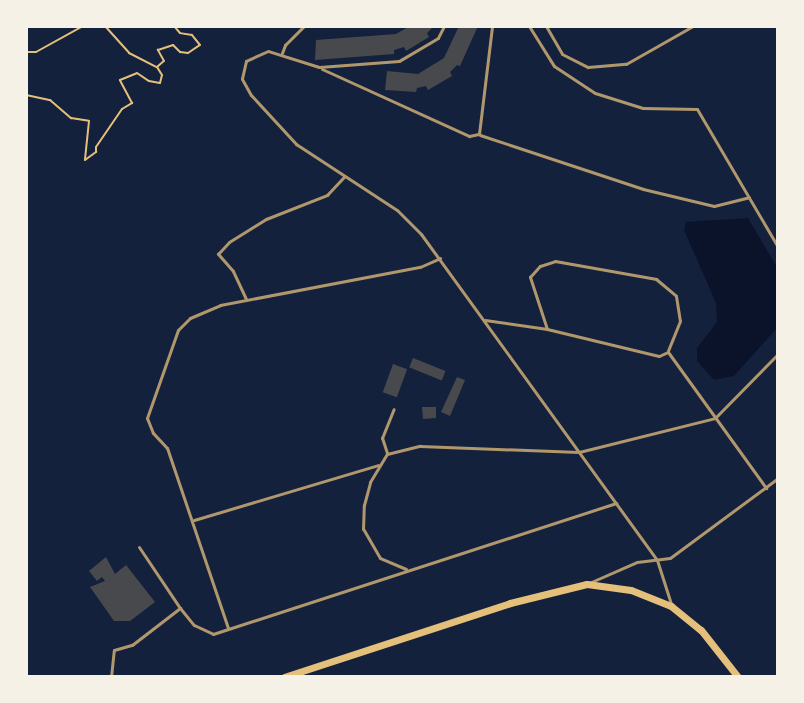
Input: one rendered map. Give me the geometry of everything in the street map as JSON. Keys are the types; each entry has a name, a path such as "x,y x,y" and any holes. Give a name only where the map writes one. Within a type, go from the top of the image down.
{"main road":[{"path":"284,677 510,603 587,584 631,590 671,606 701,630 738,677"}],"lane":[{"path":"282,53 304,26"},
{"path":"319,67 399,61 438,38 444,26"},
{"path":"479,134 492,26"},
{"path":"529,26 554,66 595,93 643,108 697,109 778,247"},
{"path":"546,26 562,54 588,67 626,64 693,26"},
{"path":"671,606 657,560 440,258 410,221 296,144 247,88 242,72 246,61 268,51 282,53 469,136 479,134 657,193 714,206 749,197"},
{"path":"246,300 233,271 218,254 229,242 266,219 327,195 344,177"},
{"path":"228,628 167,448 153,433 147,418 178,330 190,318 246,300 420,267 440,258"},
{"path":"485,320 547,329 659,356 668,352 680,321 676,296 656,279 555,261 540,266 530,277 547,329"},
{"path":"668,352 766,488"},
{"path":"406,569 380,558 363,529 364,505 378,465 387,454 420,446 579,452 715,418 778,354"},
{"path":"387,454 382,438 394,409"},
{"path":"193,520 378,465"},
{"path":"587,584 637,562 670,558 778,478"},
{"path":"139,547 180,608 194,625 207,634 616,503"},
{"path":"111,677 114,650 132,645 180,608"}],"path":[{"path":"26,52 36,52 83,26"},
{"path":"26,95 50,100 71,118 89,121 85,160 96,152 96,147 122,109 132,103 120,80 137,73 149,81 160,83 162,75 157,67 129,53 105,26"},
{"path":"157,67 164,61 158,50 173,45 180,52 188,53 200,45 192,35 180,33 174,26"}],"water":[{"path":"748,218 778,269 778,327 734,376 714,380 697,361 697,348 717,322 716,303 684,230 686,222"}],"building":[{"path":"410,26 434,26 427,33 429,37 406,51 404,47 394,50 394,54 315,60 316,40 396,34"},
{"path":"459,26 478,26 460,66 457,65 450,72 452,76 428,90 426,86 417,88 416,92 385,90 387,71 418,74 444,58"},
{"path":"413,358 445,371 442,380 409,367"},
{"path":"393,364 407,369 397,397 383,392"},
{"path":"457,377 465,380 450,416 441,412"},
{"path":"422,407 436,407 436,418 423,419"},
{"path":"106,557 115,574 126,565 155,602 130,621 114,621 90,587 105,581 102,577 97,581 89,571"}]}
